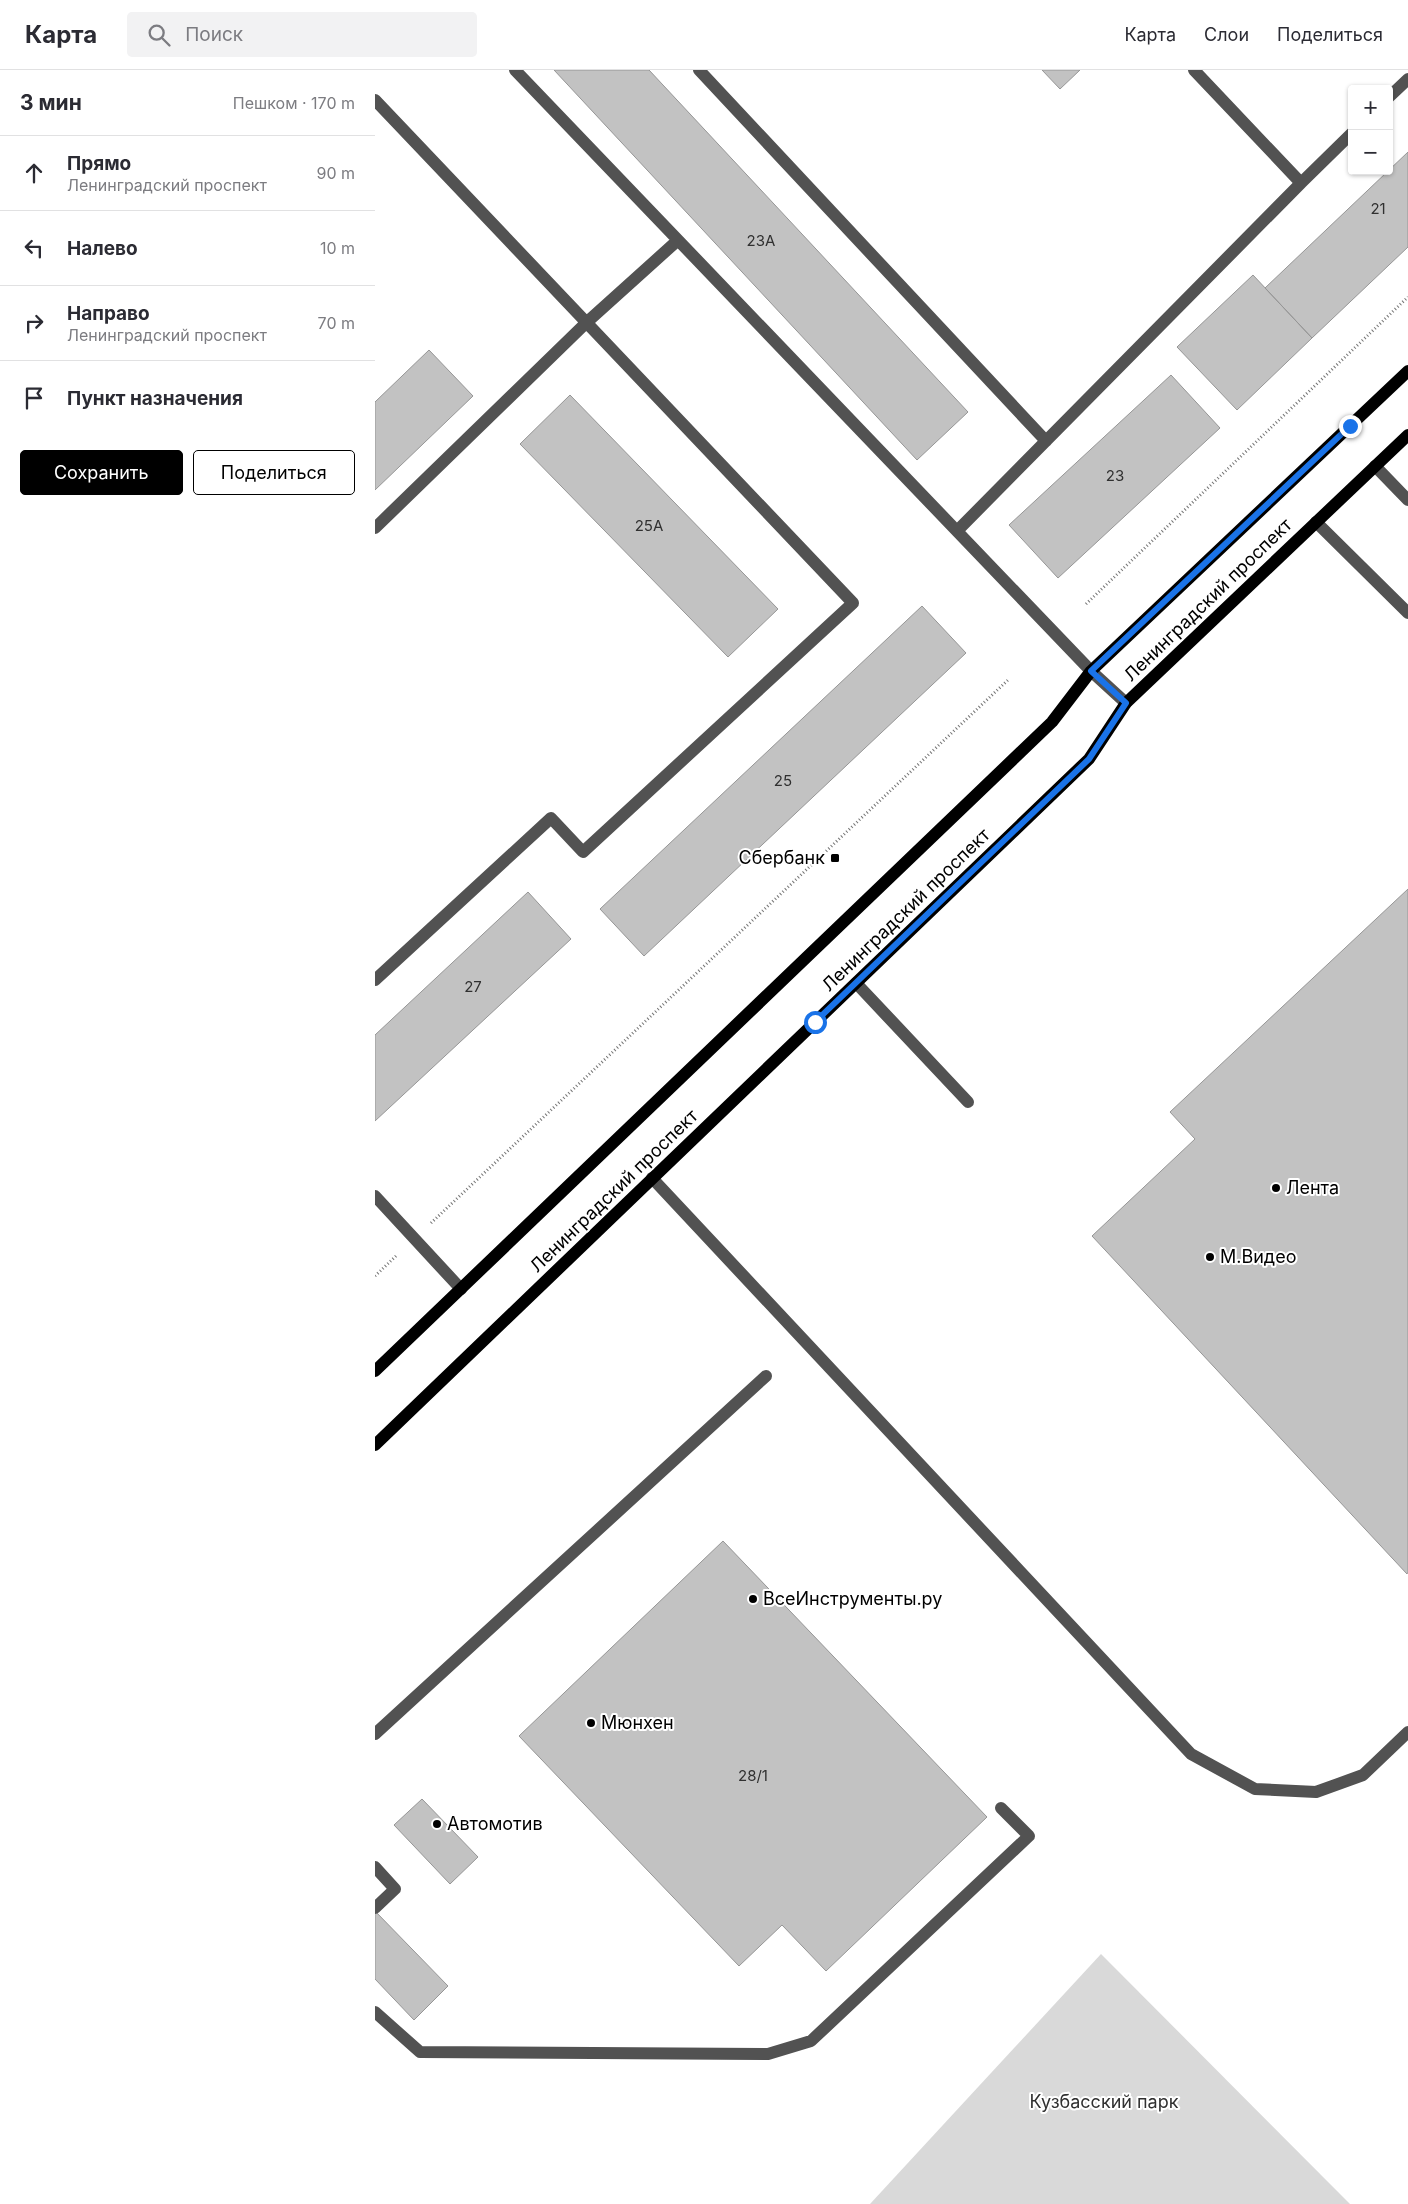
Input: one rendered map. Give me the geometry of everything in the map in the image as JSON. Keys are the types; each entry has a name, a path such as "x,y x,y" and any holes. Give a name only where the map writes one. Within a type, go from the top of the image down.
{"main road":[{"name":"Ленинградский проспект","path":"375,1371 1052,722 1091,671 1408,371"},
{"name":"Ленинградский проспект","path":"375,1445 1089,759 1126,703 1408,435"}],"street":[{"path":"515,70 1091,671 1126,703"},
{"path":"699,70 1046,441"},
{"path":"1194,70 1301,183"},
{"path":"1393,93 1408,79"},
{"path":"375,100 853,603 583,852 551,818 375,980"},
{"path":"957,532 1348,137"},
{"path":"375,528 587,323 677,241"},
{"path":"1375,466 1408,500"},
{"path":"1316,522 1408,613"},
{"path":"856,983 968,1102"},
{"path":"652,1178 1191,1754 1255,1789 1316,1792 1363,1775 1408,1732"},
{"path":"375,1196 461,1289"},
{"path":"375,1734 766,1376"},
{"path":"375,2012 420,2052 768,2054 811,2041 1029,1836 1001,1808"},
{"path":"375,1867 395,1890 375,1908"}],"path":[{"path":"1086,604 1408,297"},
{"path":"375,1276 1008,680"}],"green space":[{"name":"Кузбасский парк","path":"1101,1954 1350,2204 870,2204"}],"building":[{"path":"554,70 649,70 968,412 917,460"},
{"path":"1042,70 1080,70 1060,89"},
{"path":"1408,152 1408,247 1312,338 1265,288 1384,175 1393,175 1393,166"},
{"path":"1253,275 1312,338 1237,410 1177,347"},
{"path":"429,350 473,396 375,490 375,402"},
{"path":"1171,375 1220,428 1058,578 1009,525"},
{"path":"570,395 778,609 728,657 520,444"},
{"path":"922,606 966,653 644,956 600,909"},
{"name":"Лента","path":"1408,889 1407,1574 1092,1236 1195,1139 1170,1112"},
{"path":"528,892 571,939 375,1121 375,1035"},
{"path":"723,1541 987,1817 826,1971 782,1925 739,1966 519,1736"},
{"path":"422,1799 478,1857 450,1884 394,1825"},
{"path":"375,1911 448,1986 414,2020 375,1979"}],"place":[{"name":"Сбербанк","path":"835,858"},
{"name":"Лента","path":"1276,1188"},
{"name":"М.Видео","path":"1210,1257"},
{"name":"ВсеИнструменты.ру","path":"753,1599"},
{"name":"Мюнхен","path":"591,1723"},
{"name":"Автомотив","path":"437,1824"}],"route":[{"path":"815,1022 1089,759 1126,703 1091,671 1350,426"}]}
